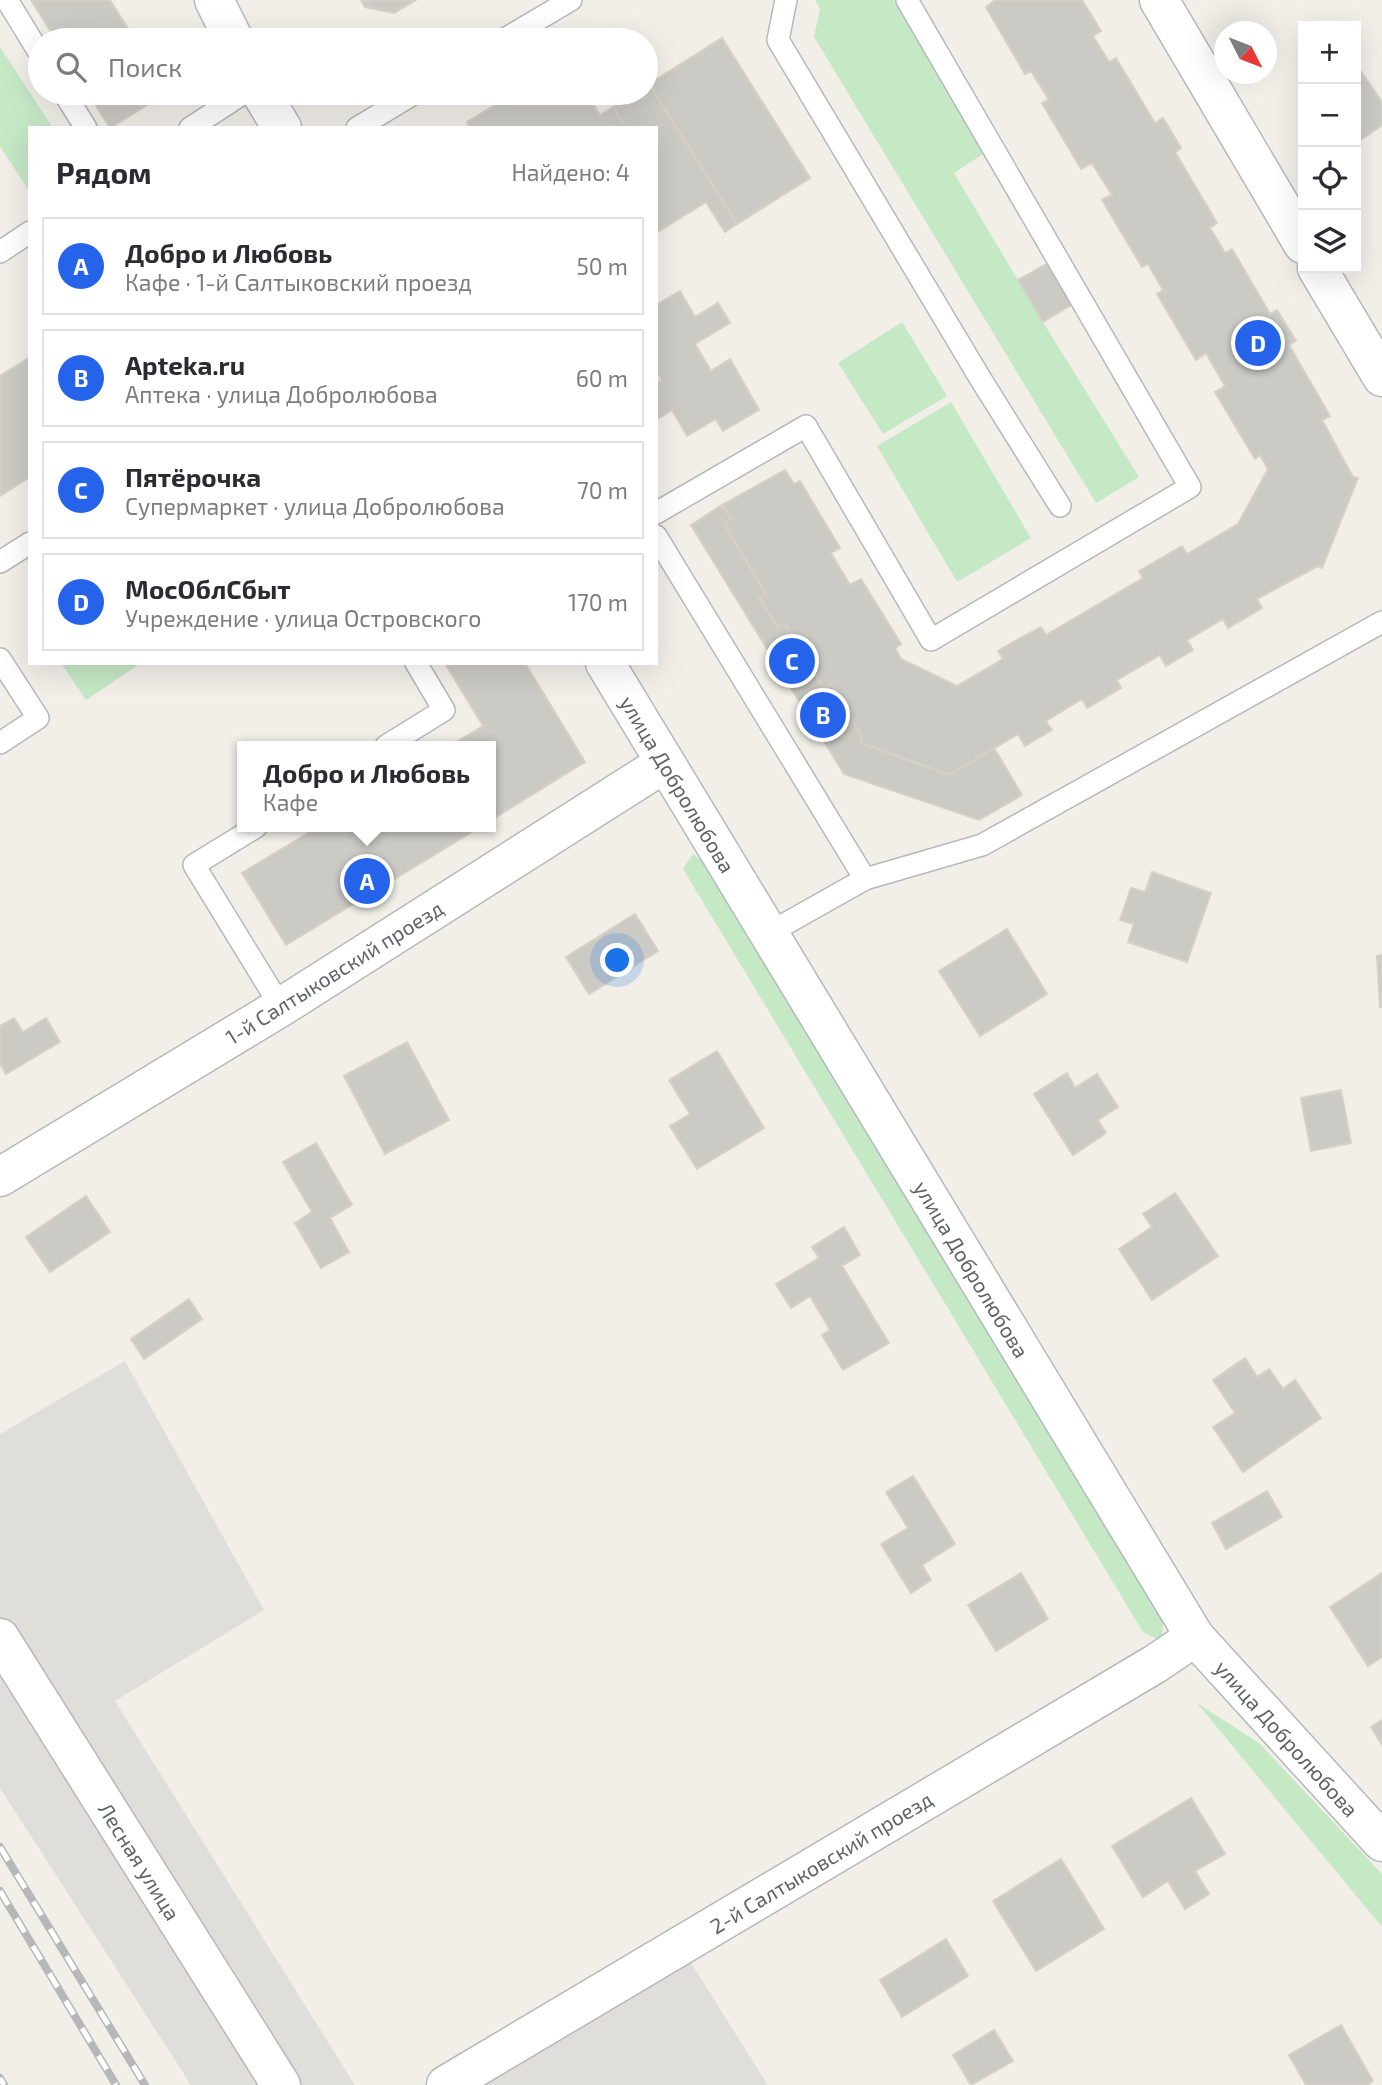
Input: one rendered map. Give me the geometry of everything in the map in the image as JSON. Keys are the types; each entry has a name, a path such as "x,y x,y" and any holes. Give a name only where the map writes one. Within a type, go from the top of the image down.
{"street":[{"path":"214,0 228,28"},
{"path":"1160,0 1298,235"},
{"path":"268,105 281,126"},
{"path":"1320,273 1382,377"},
{"name":"улица Добролюбова","path":"606,665 1195,1637 1382,1842"},
{"name":"1-й Салтыковский проезд","path":"0,1177 281,1007 665,762"},
{"name":"Лесная улица","path":"0,1637 281,2085"},
{"name":"2-й Салтыковский проезд","path":"446,2085 1143,1671 1195,1637"}],"lane":[{"path":"7,0 28,34"},
{"path":"523,28 571,0"},
{"path":"786,0 778,40 1060,506"},
{"path":"658,512 806,426 931,640 1190,487 907,0"},
{"path":"72,105 85,126"},
{"path":"193,126 225,105"},
{"path":"360,126 395,105"},
{"path":"0,252 28,233"},
{"path":"658,539 865,878"},
{"path":"0,562 28,544"},
{"path":"769,933 865,878 982,845 1382,622"},
{"path":"0,659 38,718 0,743"},
{"path":"394,741 444,710 417,665"},
{"path":"248,832 194,865 281,1007"}],"shaded area":[{"path":"125,1361 264,1610 115,1701 355,2085 191,2085 0,1788 0,1434"},
{"path":"691,1963 768,2085 484,2085"}],"green space":[{"path":"815,0 894,0 983,154 954,173 1139,477 1096,503 814,37 820,9"},
{"path":"0,47 28,90 28,105 38,105 52,126 28,126 28,189 0,146"},
{"path":"902,322 947,396 883,434 838,363"},
{"path":"951,402 1031,538 957,582 877,446"},
{"path":"62,665 138,665 86,700"},
{"path":"693,854 714,869 1165,1612 1161,1641 1143,1632 683,869"},
{"path":"1197,1703 1259,1743 1382,1874 1382,1927"}],"building":[{"path":"31,0 110,0 128,28 48,28"},
{"path":"361,0 416,0 394,13 365,7"},
{"path":"995,0 1082,0 1101,31 1093,36 1109,62 1116,58 1155,123 1163,118 1181,148 1175,152 1217,223 1210,228 1225,253 1232,249 1270,314 1277,310 1296,341 1289,345 1330,416 1322,420 1353,477 1358,478 1322,568 1318,566 1257,599 1262,608 1228,628 1223,619 1187,640 1193,650 1166,666 1160,655 1117,680 1121,688 1087,708 1082,699 1046,721 1052,730 1025,746 1018,734 950,775 860,743 862,738 832,684 824,689 785,624 778,628 759,598 766,594 724,524 731,519 722,505 785,470 794,484 800,481 840,548 831,553 850,585 861,579 901,644 895,648 901,659 957,686 1003,659 998,651 1020,638 1041,627 1046,635 1143,578 1139,571 1182,546 1187,554 1238,524 1268,469 1260,455 1255,459 1215,392 1225,386 1206,353 1196,360 1157,294 1163,290 1148,264 1142,267 1102,200 1112,195 1092,163 1081,169 1042,103 1049,100 1031,71 1025,74 986,7"},
{"path":"722,38 810,178 737,224 658,98 658,78"},
{"path":"1361,71 1382,102 1382,125 1361,140"},
{"path":"658,98 737,224 725,232 706,202 658,232 658,126 625,126 613,107 658,105"},
{"path":"96,105 147,105 113,126 109,126"},
{"path":"495,105 594,105 600,115 613,107 625,126 470,126 467,122"},
{"path":"1048,263 1073,304 1043,322 1018,280"},
{"path":"680,291 695,317 718,303 730,323 695,344 711,371 730,359 759,410 723,431 716,419 687,436 672,410 658,419 658,382 662,380 658,375 658,304"},
{"path":"28,358 28,478 0,496 0,376"},
{"path":"722,505 731,519 724,524 766,594 759,598 778,628 785,624 824,689 832,684 862,738 860,743 950,775 994,748 1022,795 979,820 844,774 691,525"},
{"path":"446,665 526,665 585,762 496,817 496,741 458,741 483,726"},
{"path":"310,832 472,832 286,945 242,873"},
{"path":"1152,872 1211,893 1187,962 1128,942 1134,924 1120,920 1131,888 1145,892"},
{"path":"635,914 658,951 589,994 566,957"},
{"path":"1007,929 1047,994 980,1036 939,971"},
{"path":"1382,955 1382,1007 1380,1007 1377,956"},
{"path":"14,1018 23,1032 46,1018 60,1042 6,1074 0,1064 0,1026"},
{"path":"407,1042 449,1120 385,1154 344,1076"},
{"path":"717,1051 764,1128 697,1169 670,1126 690,1114 669,1080"},
{"path":"1067,1073 1075,1088 1097,1074 1118,1107 1098,1120 1106,1133 1073,1155 1034,1094"},
{"path":"1341,1090 1351,1143 1311,1151 1301,1098"},
{"path":"316,1143 352,1205 330,1218 349,1252 321,1268 295,1223 312,1212 283,1162"},
{"path":"1175,1193 1218,1256 1152,1300 1119,1249 1152,1227 1143,1214"},
{"path":"86,1196 110,1232 50,1272 26,1237"},
{"path":"844,1227 860,1255 842,1266 889,1343 843,1370 822,1335 830,1330 810,1296 791,1308 776,1284 819,1258 812,1247"},
{"path":"189,1299 202,1319 144,1359 131,1339"},
{"path":"1245,1358 1257,1377 1269,1369 1283,1389 1295,1380 1321,1418 1243,1472 1213,1427 1235,1413 1213,1380"},
{"path":"913,1476 955,1544 922,1565 931,1580 911,1593 881,1544 908,1528 886,1492"},
{"path":"1267,1491 1282,1517 1226,1549 1212,1523"},
{"path":"1021,1573 1048,1619 996,1651 968,1605"},
{"path":"1382,1573 1382,1657 1368,1666 1330,1607"},
{"path":"1382,1720 1382,1745 1371,1727"},
{"path":"1191,1798 1225,1854 1195,1871 1209,1894 1185,1909 1168,1881 1143,1897 1112,1846"},
{"path":"1061,1859 1104,1929 1036,1971 993,1901"},
{"path":"946,1939 968,1976 902,2017 880,1980"},
{"path":"1341,2025 1373,2081 1367,2085 1306,2085 1289,2055"},
{"path":"994,2030 1013,2061 971,2085 953,2055"}],"railway":[{"path":"0,1847 145,2085"},
{"path":"0,1891 116,2085"},
{"path":"0,2078 4,2085"}],"place":[{"name":"МосОблСбыт","path":"1258,343"},
{"name":"Пятёрочка","path":"792,661"},
{"name":"Apteka.ru","path":"823,715"},
{"name":"Добро и Любовь","path":"367,881"}]}
